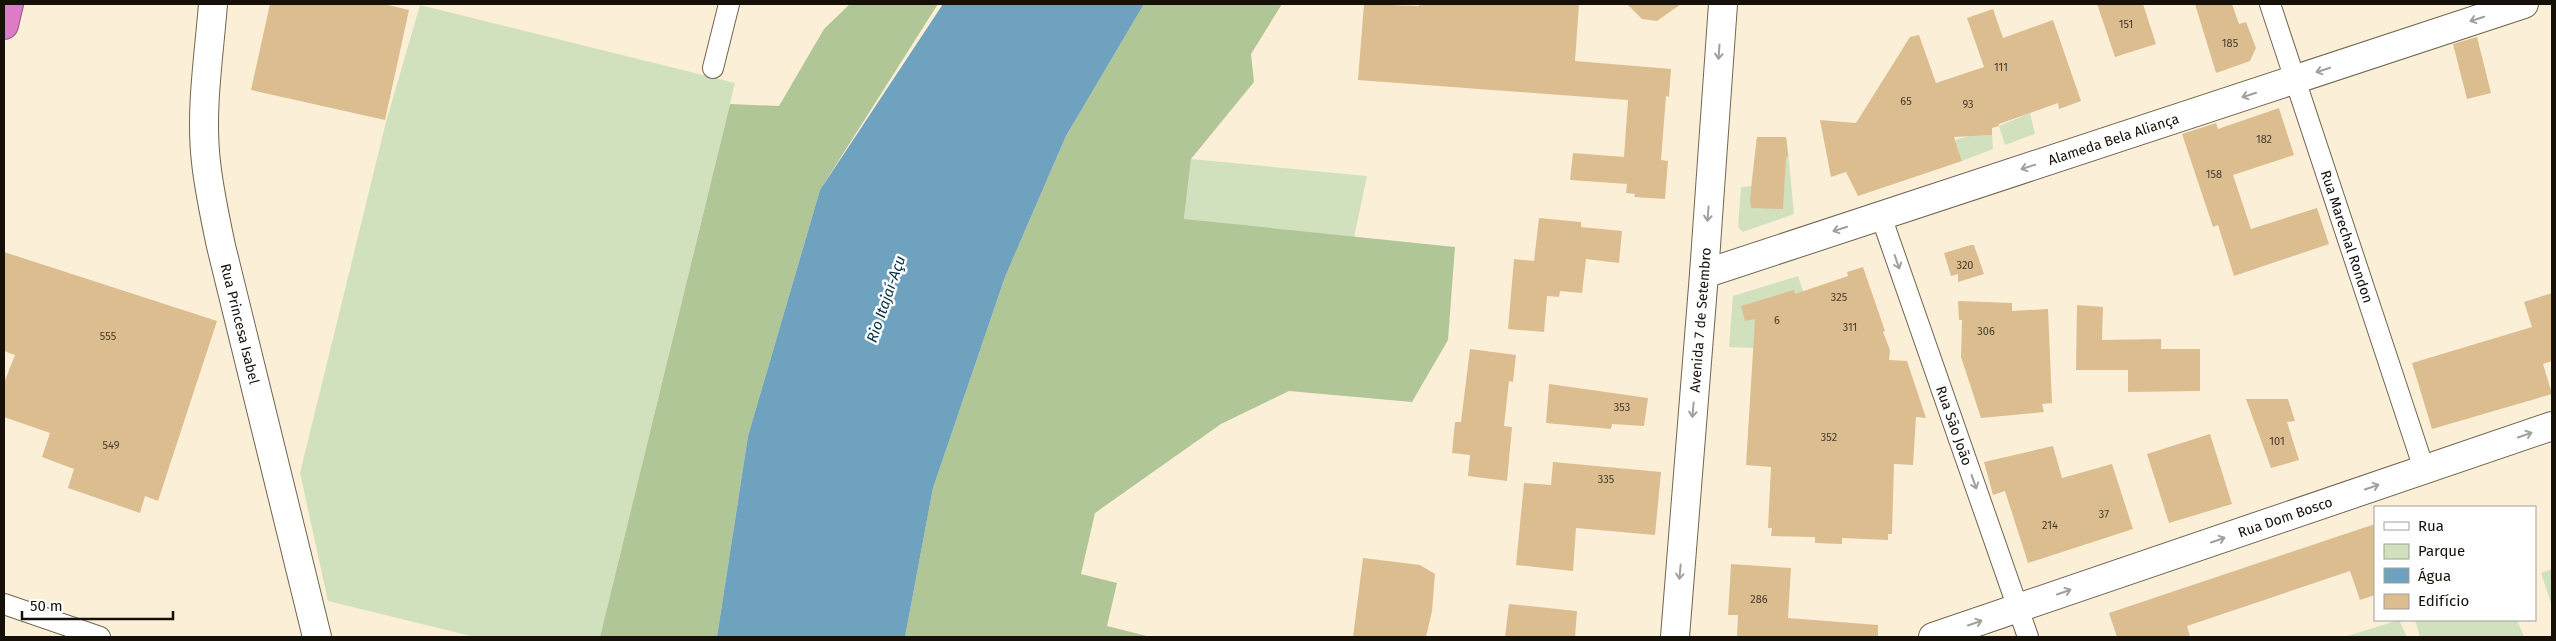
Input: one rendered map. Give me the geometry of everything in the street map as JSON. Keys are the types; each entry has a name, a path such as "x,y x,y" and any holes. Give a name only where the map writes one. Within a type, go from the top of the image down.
{"highway":[{"path":"4,25 9,4"}],"street":[{"name":"Rua Princesa Isabel","path":"213,4 205,105 206,161 210,195 317,637"},
{"path":"713,68 729,4"},
{"name":"Avenida 7 de Setembro","path":"1675,637 1723,4"},
{"name":"Rua Marechal Rondon","path":"2270,4 2424,469"},
{"name":"Alameda Bela Aliança","path":"1704,274 2524,4"},
{"name":"Rua São João","path":"1881,216 2028,637"},
{"name":"Rua Dom Bosco","path":"1933,637 2552,426"},
{"path":"4,604 100,637"}],"green space":[{"path":"850,4 938,4 820,190 748,436 717,637 600,637 730,104 779,106 824,29"},
{"path":"1144,4 1282,4 1251,54 1254,82 1191,159 1184,219 1455,247 1448,340 1412,402 1289,391 1221,424 1095,513 1081,574 1117,583 1107,626 1151,637 905,637 933,488 1005,277 1066,136"},
{"path":"420,5 735,83 600,637 475,637 328,601 300,473 386,122"},
{"path":"2030,113 2035,134 2005,145 1999,126"},
{"path":"1992,135 1993,149 1962,161 1955,140 1969,136"},
{"path":"1757,137 1787,140 1794,214 1743,232 1738,227 1741,187 1751,186"},
{"path":"1191,159 1367,176 1354,238 1184,220"},
{"path":"1798,276 1812,317 1753,348 1729,347 1733,296"},
{"path":"2552,569 2552,606 2541,573"},
{"path":"2399,621 2407,637 2344,637"},
{"path":"2415,621 2517,621 2524,637 2420,637"}],"water":[{"name":"Rio Itajaí-Açu","path":"943,4 1144,4 1066,136 1005,277 933,488 905,637 717,637 748,436 820,190"}],"building":[{"path":"270,4 384,4 409,10 385,120 251,90"},
{"path":"1364,4 1419,6 1419,4 1579,4 1575,61 1671,69 1669,97 1666,96 1661,160 1668,161 1665,199 1634,197 1635,194 1626,193 1627,184 1570,180 1573,153 1624,157 1628,100 1358,80"},
{"path":"1627,4 1681,4 1657,21 1642,19"},
{"path":"2097,4 2143,4 2156,44 2115,57"},
{"path":"2195,4 2232,4 2239,24 2246,22 2256,48 2250,61 2216,73"},
{"path":"1993,9 2003,38 2053,20 2081,101 2059,109 2058,103 1999,124 1999,126 1992,128 1992,135 1954,137 1962,161 1858,196 1846,172 1831,177 1820,120 1856,123 1910,37 1919,35 1936,83 1984,67 1967,18"},
{"path":"2477,37 2491,93 2467,99 2453,44"},
{"path":"2279,108 2294,155 2233,175 2251,229 2317,208 2329,244 2234,276 2218,225 2213,227 2182,134 2216,123 2218,129"},
{"path":"1757,137 1786,137 1788,157 1786,157 1783,209 1751,208 1750,200"},
{"path":"1539,218 1581,222 1581,227 1622,231 1619,263 1586,259 1582,293 1560,291 1559,297 1547,296 1544,332 1508,329 1514,259 1534,261"},
{"path":"1974,245 1984,274 1958,282 1958,274 1951,276 1944,253"},
{"path":"4,252 217,321 158,501 145,496 140,513 68,488 74,469 42,457 50,433 4,417 4,383 15,355 4,351"},
{"path":"1863,267 1885,331 1883,332 1890,350 1889,360 1907,361 1926,418 1916,417 1913,465 1894,464 1892,534 1888,534 1888,540 1842,538 1842,544 1815,543 1815,537 1771,536 1772,528 1768,528 1771,467 1746,465 1755,319 1745,321 1741,306 1794,290 1795,294 1848,276 1847,272"},
{"path":"2552,293 2552,361 2543,364 2552,394 2432,429 2412,363 2532,327 2524,302"},
{"path":"1958,301 2012,303 2012,311 2048,309 2052,403 2042,404 2044,412 1981,418 1961,357 1962,320 1959,320"},
{"path":"2077,305 2103,307 2102,340 2161,339 2161,349 2200,349 2200,391 2128,392 2128,370 2076,370"},
{"path":"1470,349 1516,355 1513,382 1509,381 1504,426 1512,427 1507,481 1468,476 1470,455 1452,453 1455,422 1461,422"},
{"path":"1549,384 1648,398 1644,426 1612,424 1611,429 1546,423"},
{"path":"2246,399 2288,399 2295,421 2287,422 2299,460 2271,468"},
{"path":"2210,434 2232,504 2169,523 2147,454"},
{"path":"2053,446 2062,478 2112,464 2133,529 2028,563 2005,491 1993,495 1984,462"},
{"path":"1553,462 1661,472 1655,535 1576,528 1573,571 1516,565 1524,483 1551,485"},
{"path":"2374,524 2374,595 2360,600 2350,571 2187,626 2190,637 2117,637 2109,613"},
{"path":"1363,558 1420,565 1435,574 1432,611 1426,637 1353,637"},
{"path":"1731,564 1791,568 1788,618 1878,625 1878,637 1737,637 1738,615 1728,615"},
{"path":"1509,604 1577,611 1575,637 1505,637"}]}
